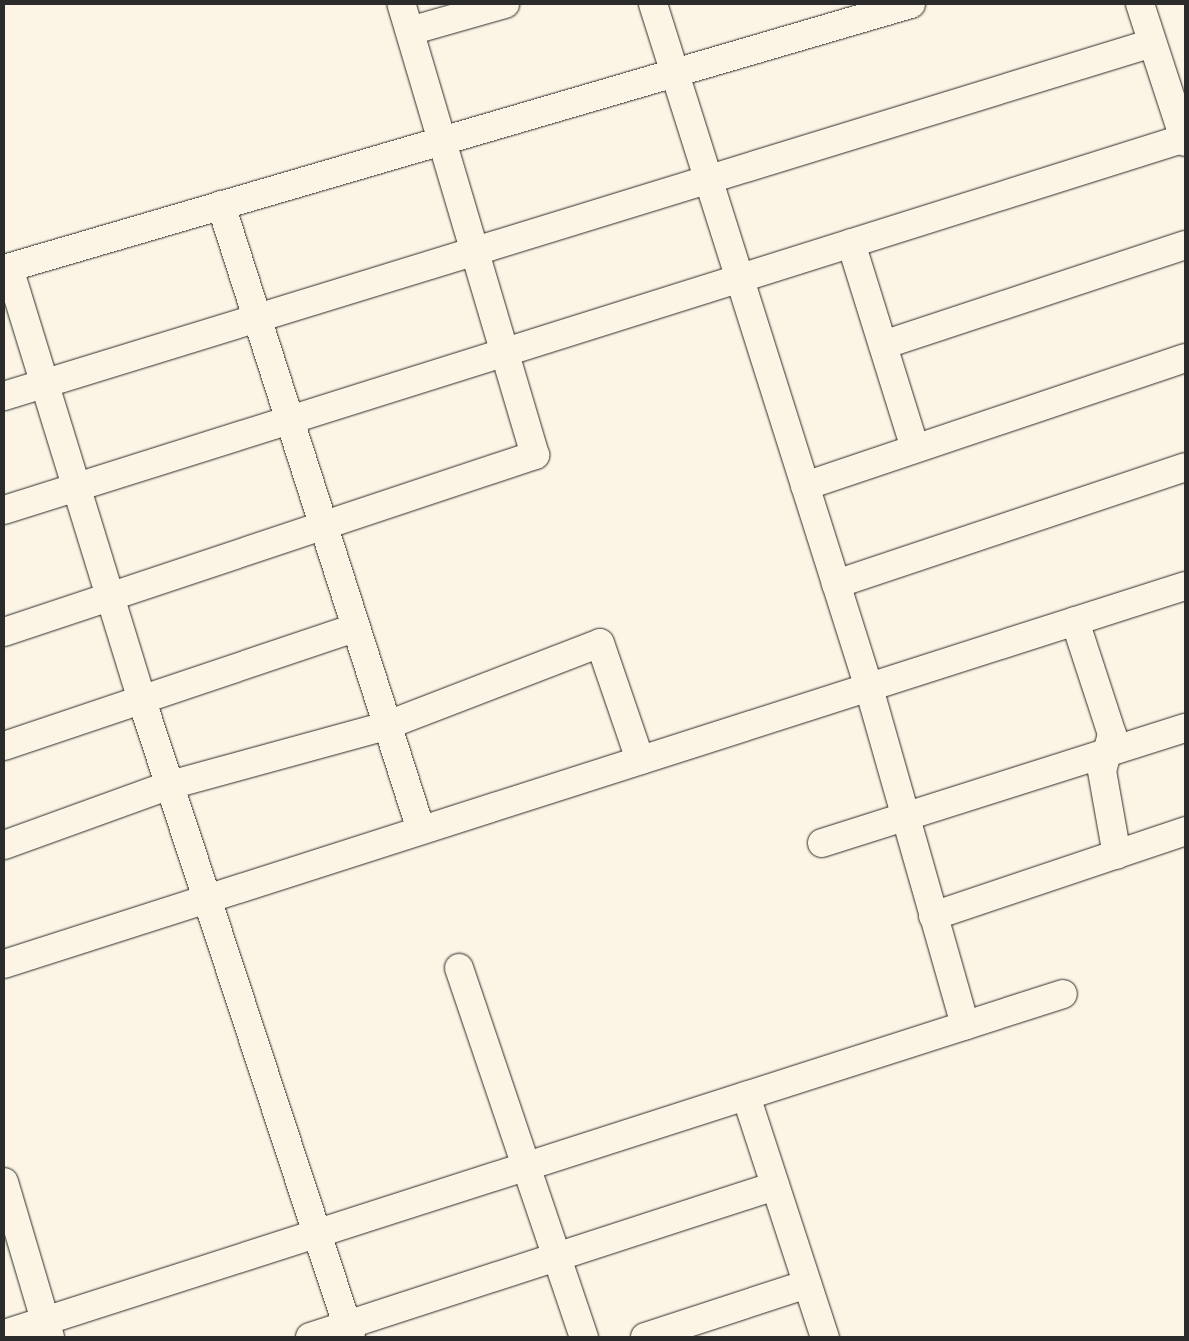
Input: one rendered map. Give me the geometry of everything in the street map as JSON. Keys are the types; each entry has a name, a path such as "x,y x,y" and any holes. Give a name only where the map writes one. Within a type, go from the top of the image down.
{"street":[{"path":"4,632 322,528 535,455 444,140 401,4"},
{"path":"410,31 505,4"},
{"path":"653,4 869,688 965,1026"},
{"path":"349,1331 315,1234 142,700 46,382 6,269 911,4"},
{"path":"4,510 289,422 504,350 1185,140 1140,4"},
{"path":"4,396 476,249 1152,43"},
{"path":"221,205 385,726 422,830"},
{"path":"851,243 915,448"},
{"path":"883,345 1185,245"},
{"path":"805,486 1185,358"},
{"path":"836,584 1185,467"},
{"path":"4,964 1185,586"},
{"path":"1075,622 1112,734 1109,753 1102,771 1117,855"},
{"path":"4,746 354,628"},
{"path":"4,845 170,785 385,726 600,643 640,760"},
{"path":"822,843 1185,728"},
{"path":"933,916 1185,831"},
{"path":"459,968 584,1337"},
{"path":"4,1334 48,1329 315,1234 1063,994"},
{"path":"746,1096 825,1337"},
{"path":"4,1182 12,1237 48,1329"},
{"path":"310,1337 349,1331 556,1254 775,1186"},
{"path":"645,1337 808,1284"}]}
